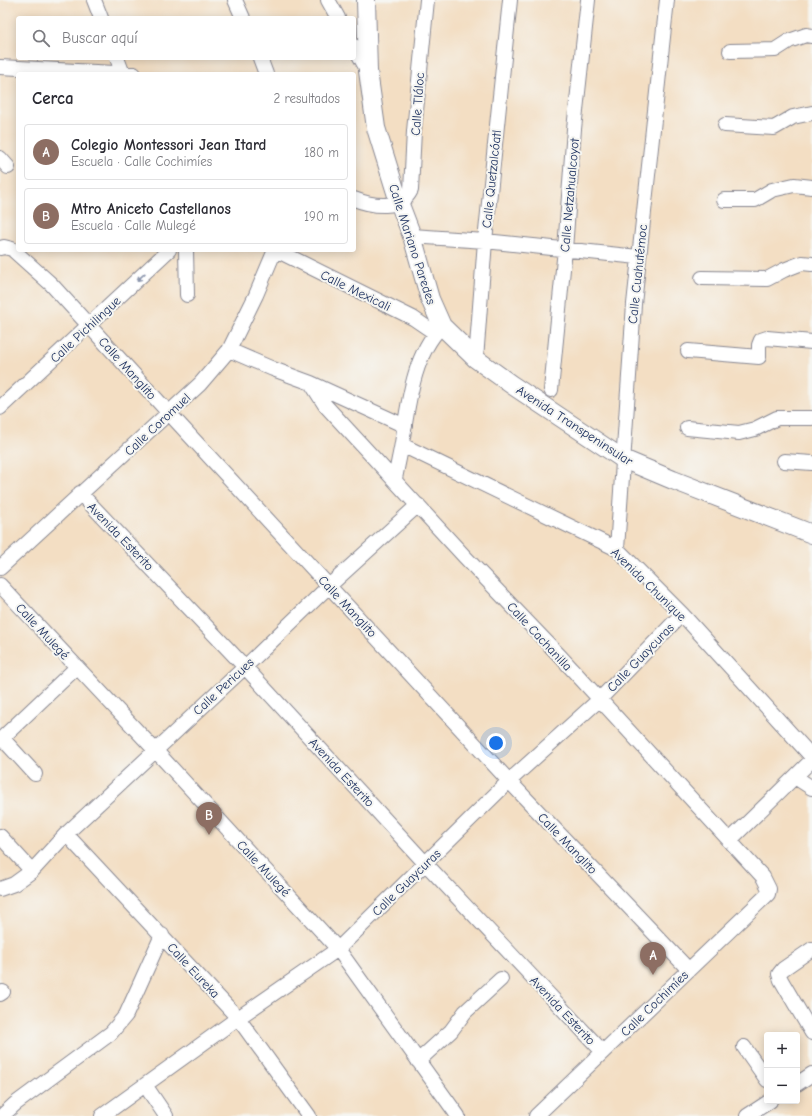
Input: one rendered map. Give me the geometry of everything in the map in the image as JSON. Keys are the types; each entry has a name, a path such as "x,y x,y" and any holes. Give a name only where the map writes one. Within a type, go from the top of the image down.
{"main road":[{"name":"Calle Mariano Paredes","path":"366,0 368,71 376,128 399,202 412,236 438,330"},
{"name":"Avenida Transpeninsular","path":"438,330 512,385 623,459 812,534"}],"street":[{"path":"94,0 101,16"},
{"path":"235,0 242,16"},
{"path":"328,0 337,16"},
{"name":"Calle Tláloc","path":"399,202 407,197 412,183 414,131 427,0"},
{"name":"Calle Quetzalcóatl","path":"476,359 485,241 510,0"},
{"name":"Calle Netzahualcoyot","path":"551,390 565,249 574,129 588,0"},
{"name":"Calle Cuahutémoc","path":"617,549 638,257 667,0"},
{"path":"730,51 775,50 789,41 806,36 812,36"},
{"path":"356,50 368,71"},
{"path":"118,60 122,72"},
{"path":"261,60 265,72"},
{"path":"0,67 88,72"},
{"path":"725,125 774,128 793,117 812,114"},
{"path":"724,200 755,200 772,190 794,185 812,187"},
{"path":"356,199 385,205 399,202"},
{"path":"412,236 485,241 638,257"},
{"name":"Calle Manglito","path":"2,248 12,249 52,284 509,781 688,969"},
{"name":"Calle Pichilingue","path":"0,408 167,252"},
{"path":"186,252 187,295"},
{"name":"Calle Coromuel","path":"0,568 200,384 229,350 275,252"},
{"name":"Calle Mexicali","path":"280,252 438,330"},
{"path":"702,278 767,279 802,263 812,264"},
{"path":"395,480 417,370 424,350 438,330"},
{"path":"688,351 759,357 759,344 761,340 767,338 812,342"},
{"path":"229,350 311,383 405,426"},
{"name":"Calle Cachanilla","path":"311,383 325,405 559,655 763,877 769,889"},
{"path":"687,428 739,433 755,429 777,418 812,418"},
{"name":"Avenida Chunique","path":"402,445 617,549 682,614 812,759"},
{"path":"784,461 812,463"},
{"name":"Avenida Esterito","path":"80,494 245,667 603,1052"},
{"name":"Calle Pericues","path":"0,889 14,884 32,871 66,834 245,667 329,586 418,505"},
{"name":"Calle Mulegé","path":"0,585 155,750 338,949 458,1116"},
{"name":"Calle Guaycuras","path":"102,1116 238,1018 338,949 509,781 599,700 682,614"},
{"path":"35,774 1,739 77,667"},
{"path":"729,841 812,759"},
{"path":"795,777 812,788"},
{"name":"Calle Eureka","path":"66,834 238,1018 309,1116"},
{"path":"0,836 32,871"},
{"name":"Calle Cochimíes","path":"536,1116 768,894 769,889"},
{"path":"2,1116 15,1104 111,1033 119,1025 126,1015 162,935"},
{"path":"812,949 783,969 779,974 812,1033"},
{"path":"418,1061 451,1030 465,1012 501,979"},
{"path":"744,1046 764,1076"},
{"path":"800,1082 812,1074"},
{"path":"145,1085 166,1116"},
{"path":"747,1116 765,1104"}],"place":[{"name":"Mtro Aniceto Castellanos","path":"209,835"},
{"name":"Colegio Montessori Jean Itard","path":"653,975"}]}
